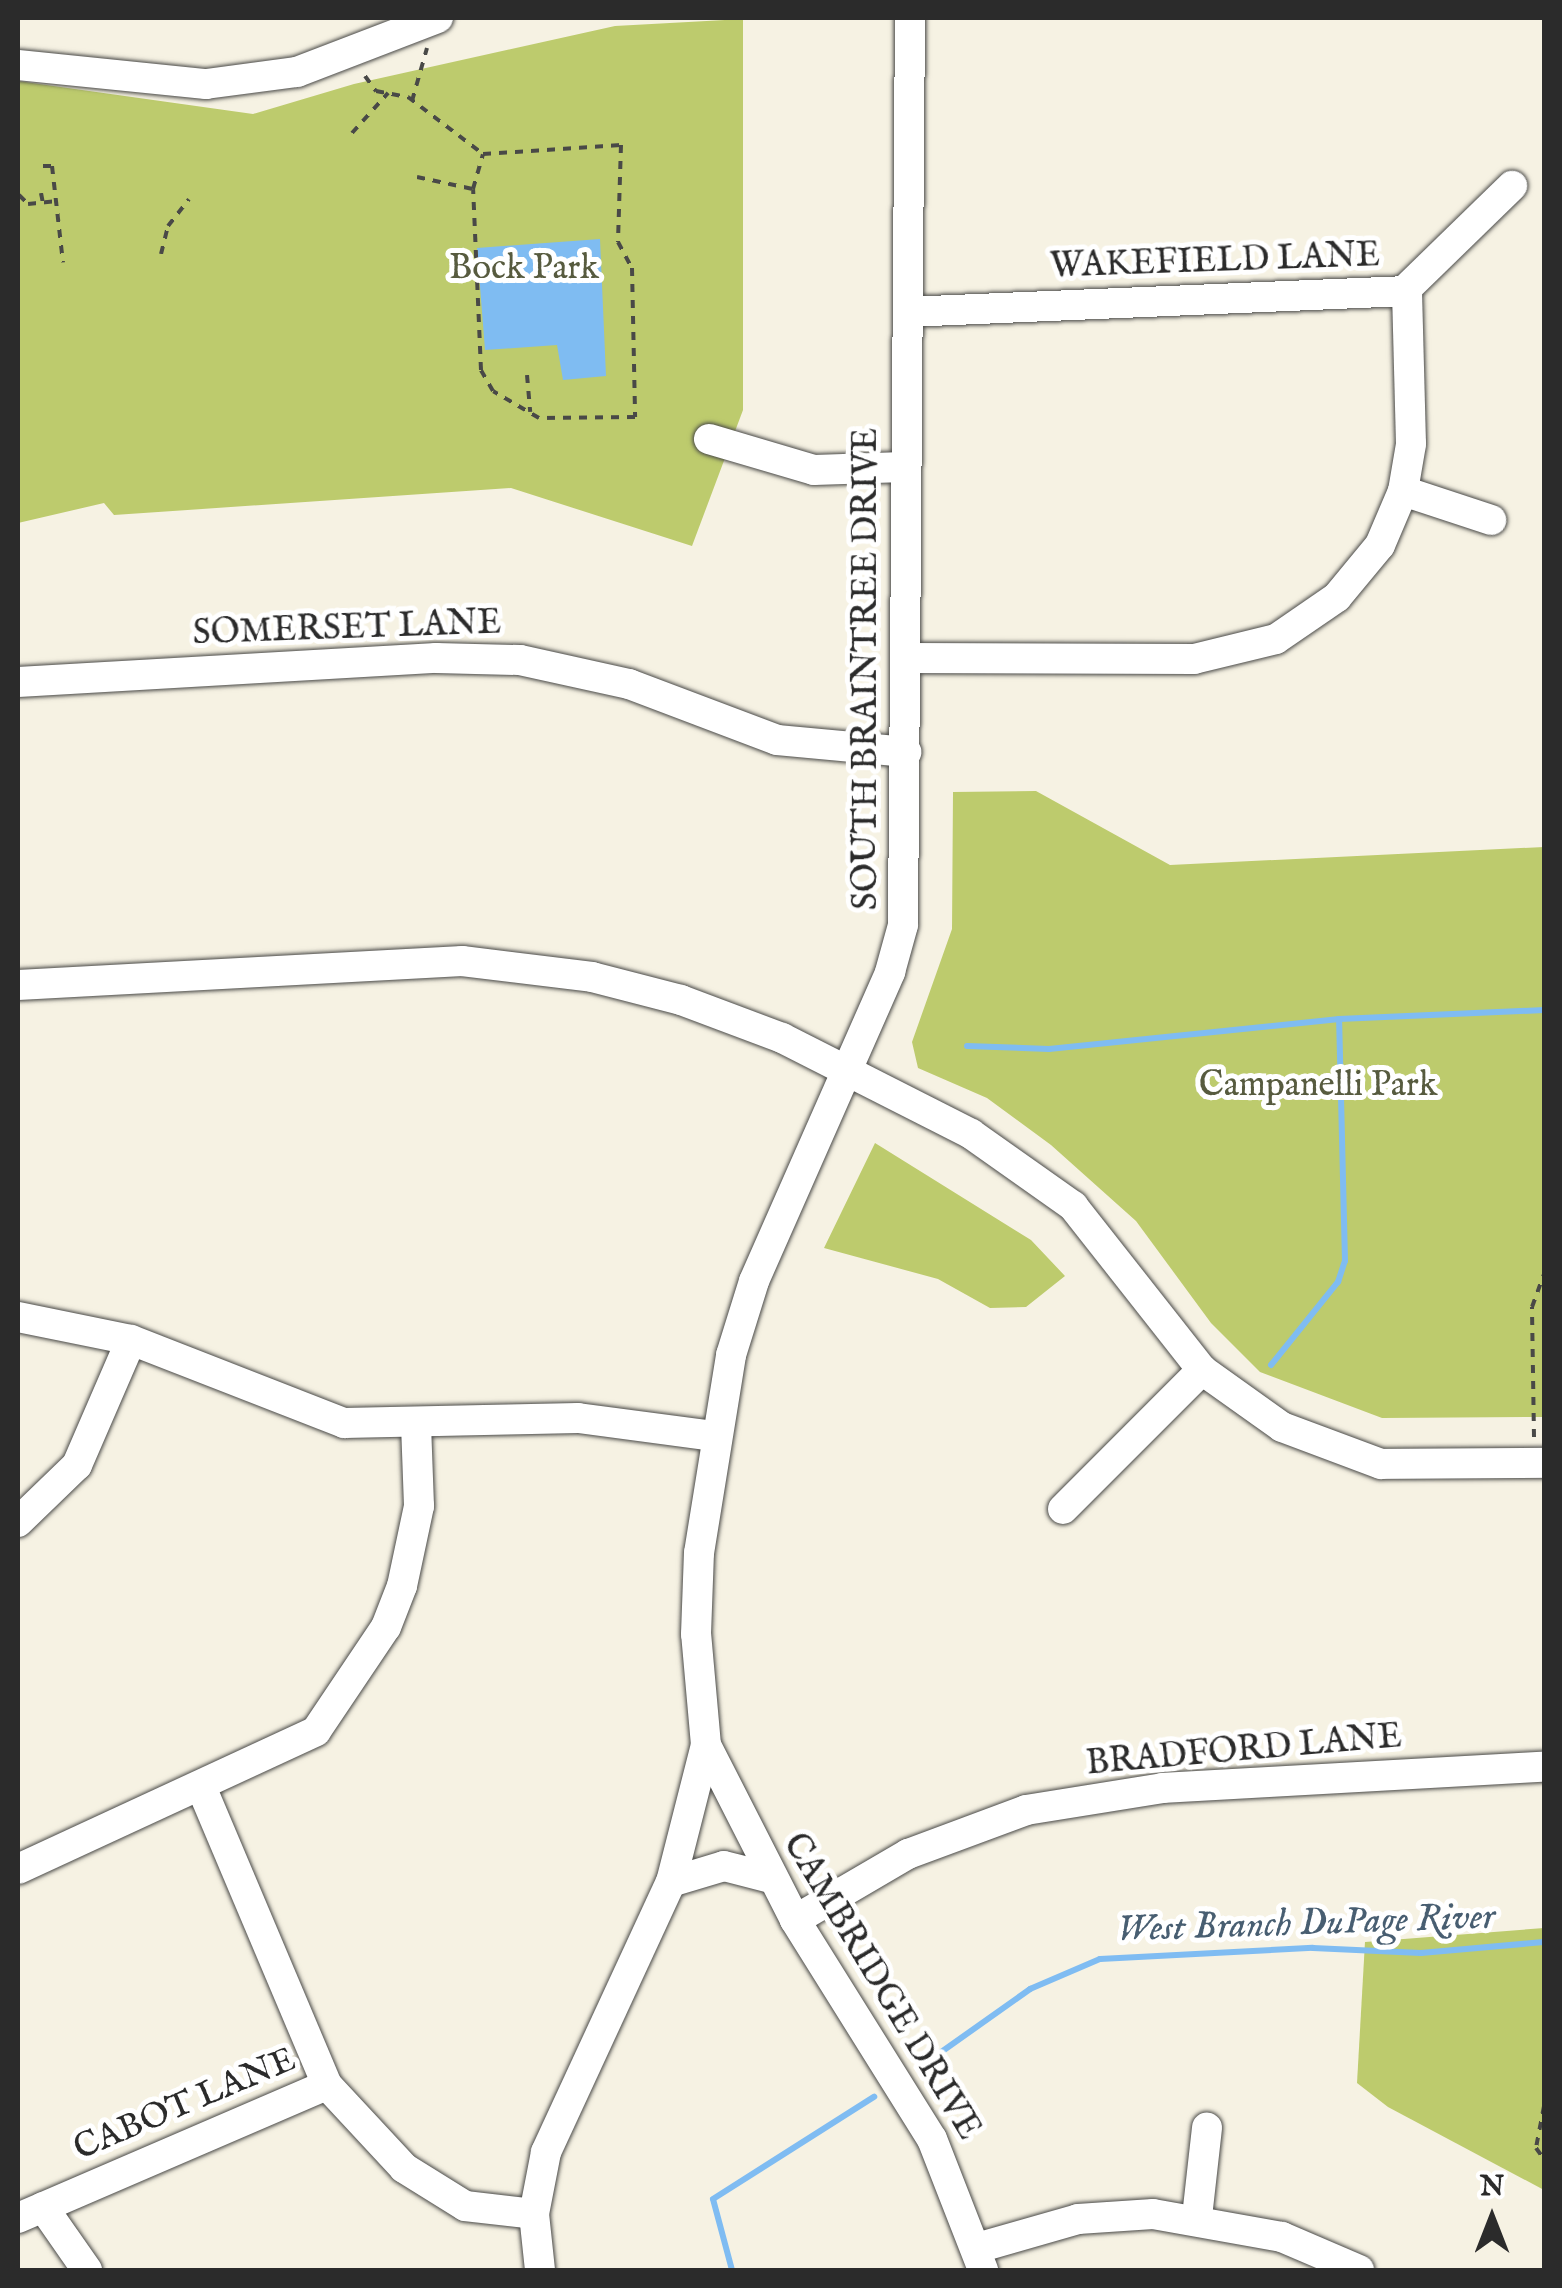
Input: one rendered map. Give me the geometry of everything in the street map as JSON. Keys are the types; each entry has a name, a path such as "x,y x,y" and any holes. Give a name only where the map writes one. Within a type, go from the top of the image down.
{"street":[{"path":"18,65 206,84 297,72 438,18"},
{"name":"SOUTH BRAINTREE DRIVE","path":"540,2270 534,2214 546,2152 671,1882 706,1745 696,1634 714,1436 754,1281 846,1070 903,926 904,467 912,312 910,18"},
{"path":"1404,291 1512,186"},
{"name":"WAKEFIELD LANE","path":"906,658 1194,659 1245,650 1298,628 1337,598 1380,545 1403,491 1411,431 1404,291 912,312"},
{"path":"708,440 814,470 904,467"},
{"path":"1403,491 1491,520"},
{"name":"SOMERSET LANE","path":"18,682 477,657 629,684 777,740 906,752"},
{"path":"18,986 432,961 514,965 681,1000 846,1070 971,1134 1073,1206 1202,1370 1282,1427 1355,1458 1409,1468 1539,1455"},
{"path":"18,1317 131,1340 344,1423 416,1425 578,1418 714,1436"},
{"path":"18,1522 77,1465 131,1340"},
{"path":"1063,1509 1202,1370"},
{"path":"18,1869 202,1789 316,1731 386,1627 402,1586 419,1506 416,1425"},
{"name":"CAMBRIDGE DRIVE","path":"706,1745 795,1920 910,2099 980,2259"},
{"name":"BRADFORD LANE","path":"795,1920 908,1854 1026,1810 1163,1788 1544,1767"},
{"path":"202,1789 327,2084 404,2168 465,2206 534,2214"},
{"path":"671,1882 724,1866 771,1878"},
{"name":"CABOT LANE","path":"30,2212 327,2084"},
{"path":"1198,2217 1207,2128"},
{"path":"30,2212 87,2270"},
{"path":"980,2259 1078,2219 1198,2217 1282,2237 1359,2270"}],"path":[{"path":"412,100 427,48"},
{"path":"365,76 376,91 412,100 483,154 621,145 618,242 632,268 635,417 530,412 493,390 481,370 473,189 483,154"},
{"path":"352,133 388,93"},
{"path":"43,166 52,166 63,262"},
{"path":"418,178 473,189"},
{"path":"41,192 43,203"},
{"path":"19,195 28,204 55,202"},
{"path":"160,254 168,226 189,199"},
{"path":"528,375 530,412"},
{"path":"1539,1455 1532,1307 1544,1274"},
{"path":"1544,2106 1536,2148 1544,2159"}],"green space":[{"name":"Bock Park","path":"743,19 743,410 692,546 511,488 114,515 104,503 18,523 18,81 253,114 354,84 615,26"},
{"name":"Campanelli Park","path":"1036,791 1170,865 1544,847 1544,1417 1382,1418 1260,1372 1211,1323 1136,1221 1051,1145 987,1098 918,1068 912,1042 952,929 953,792"},
{"path":"875,1143 1031,1240 1065,1276 1026,1307 990,1308 938,1279 824,1248"},
{"path":"1544,1928 1544,2190 1388,2107 1357,2083 1365,1942"}],"water":[{"path":"600,239 606,376 563,380 557,345 485,350 477,248"}],"waterway":[{"path":"967,1046 1049,1049 1339,1019 1544,1010"},
{"path":"1271,1365 1338,1282 1345,1261 1339,1019"},
{"name":"West Branch DuPage River","path":"920,2067 1030,1989 1100,1959 1313,1948 1421,1953 1544,1942"},
{"name":"West Branch DuPage River","path":"732,2270 713,2199 874,2097"}]}
